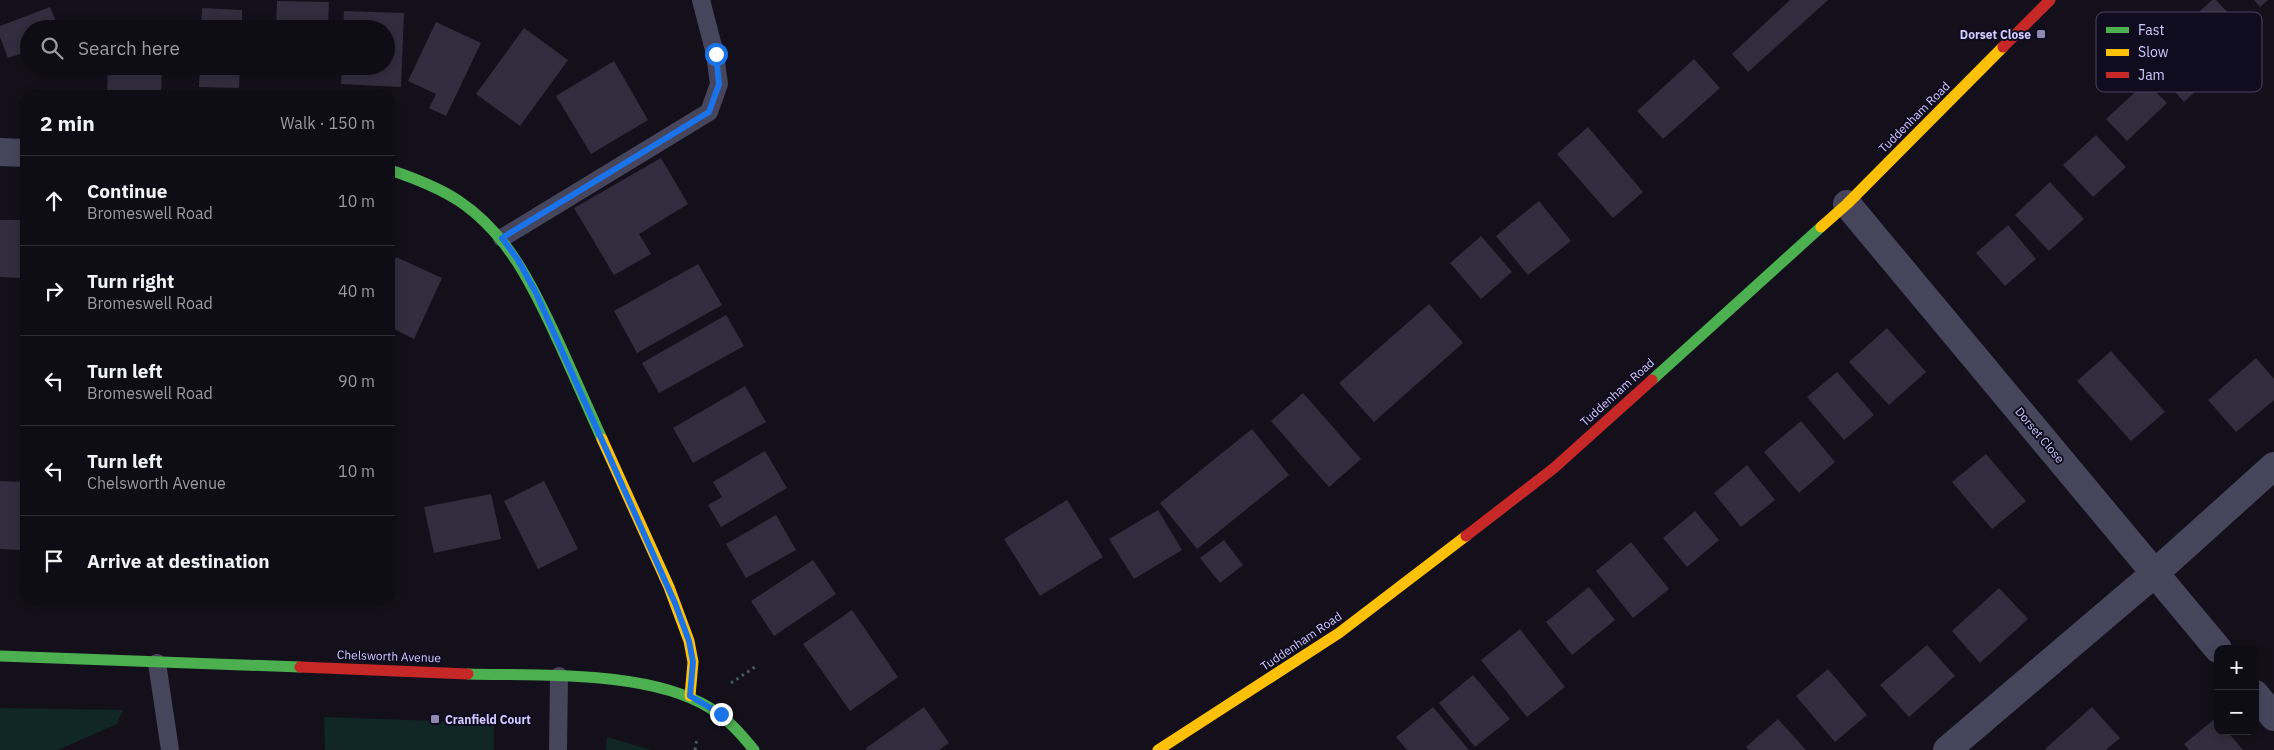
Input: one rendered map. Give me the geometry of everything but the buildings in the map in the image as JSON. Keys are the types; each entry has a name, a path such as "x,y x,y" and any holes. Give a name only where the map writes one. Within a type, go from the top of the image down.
{"street":[{"name":"Tuddenham Road","path":"1158,750 1339,633 1554,468 1847,204 2050,0"},
{"path":"0,152 20,153"},
{"path":"395,171 414,177 473,210 502,238 518,260 536,293 669,588 689,641 693,662 690,696"},
{"name":"Dorset Close","path":"1847,204 2215,645"},
{"path":"1947,750 2155,573 2274,466"},
{"name":"Chelsworth Avenue","path":"0,656 560,676 624,680 656,686 690,696 721,714 740,730 754,750"},
{"path":"2259,699 2274,717"}],"lane":[{"path":"502,238 709,112 719,84 716,54 700,0"},
{"path":"157,663 170,750"},
{"path":"558,750 560,676"}],"green space":[{"path":"0,708 123,710 117,724 58,750 0,750"},
{"path":"324,717 494,723 494,750 325,750"},
{"path":"607,737 651,750 606,750"}],"traffic: fast":[{"path":"395,172 426,183 459,201 493,230 507,247 541,304 602,439"},
{"path":"1652,380 1821,227"},
{"path":"0,656 300,667"},
{"path":"468,674 593,678 626,681 657,687 685,696 710,708 734,727 754,750"}],"traffic: slow":[{"path":"1821,227 1847,204 2003,47"},
{"path":"602,439 669,587 689,641 693,662 690,696"},
{"path":"1158,750 1339,633 1466,536"}],"traffic: jam":[{"path":"2003,47 2050,0"},
{"path":"1466,536 1554,468 1652,380"},
{"path":"300,667 468,674"}],"place":[{"name":"Dorset Close","path":"2041,34"},
{"name":"Cranfield Court","path":"435,719"}],"route":[{"path":"716,54 719,84 709,112 502,238 518,260 536,293 669,588 689,641 693,662 693,680 690,696 721,714"}]}
